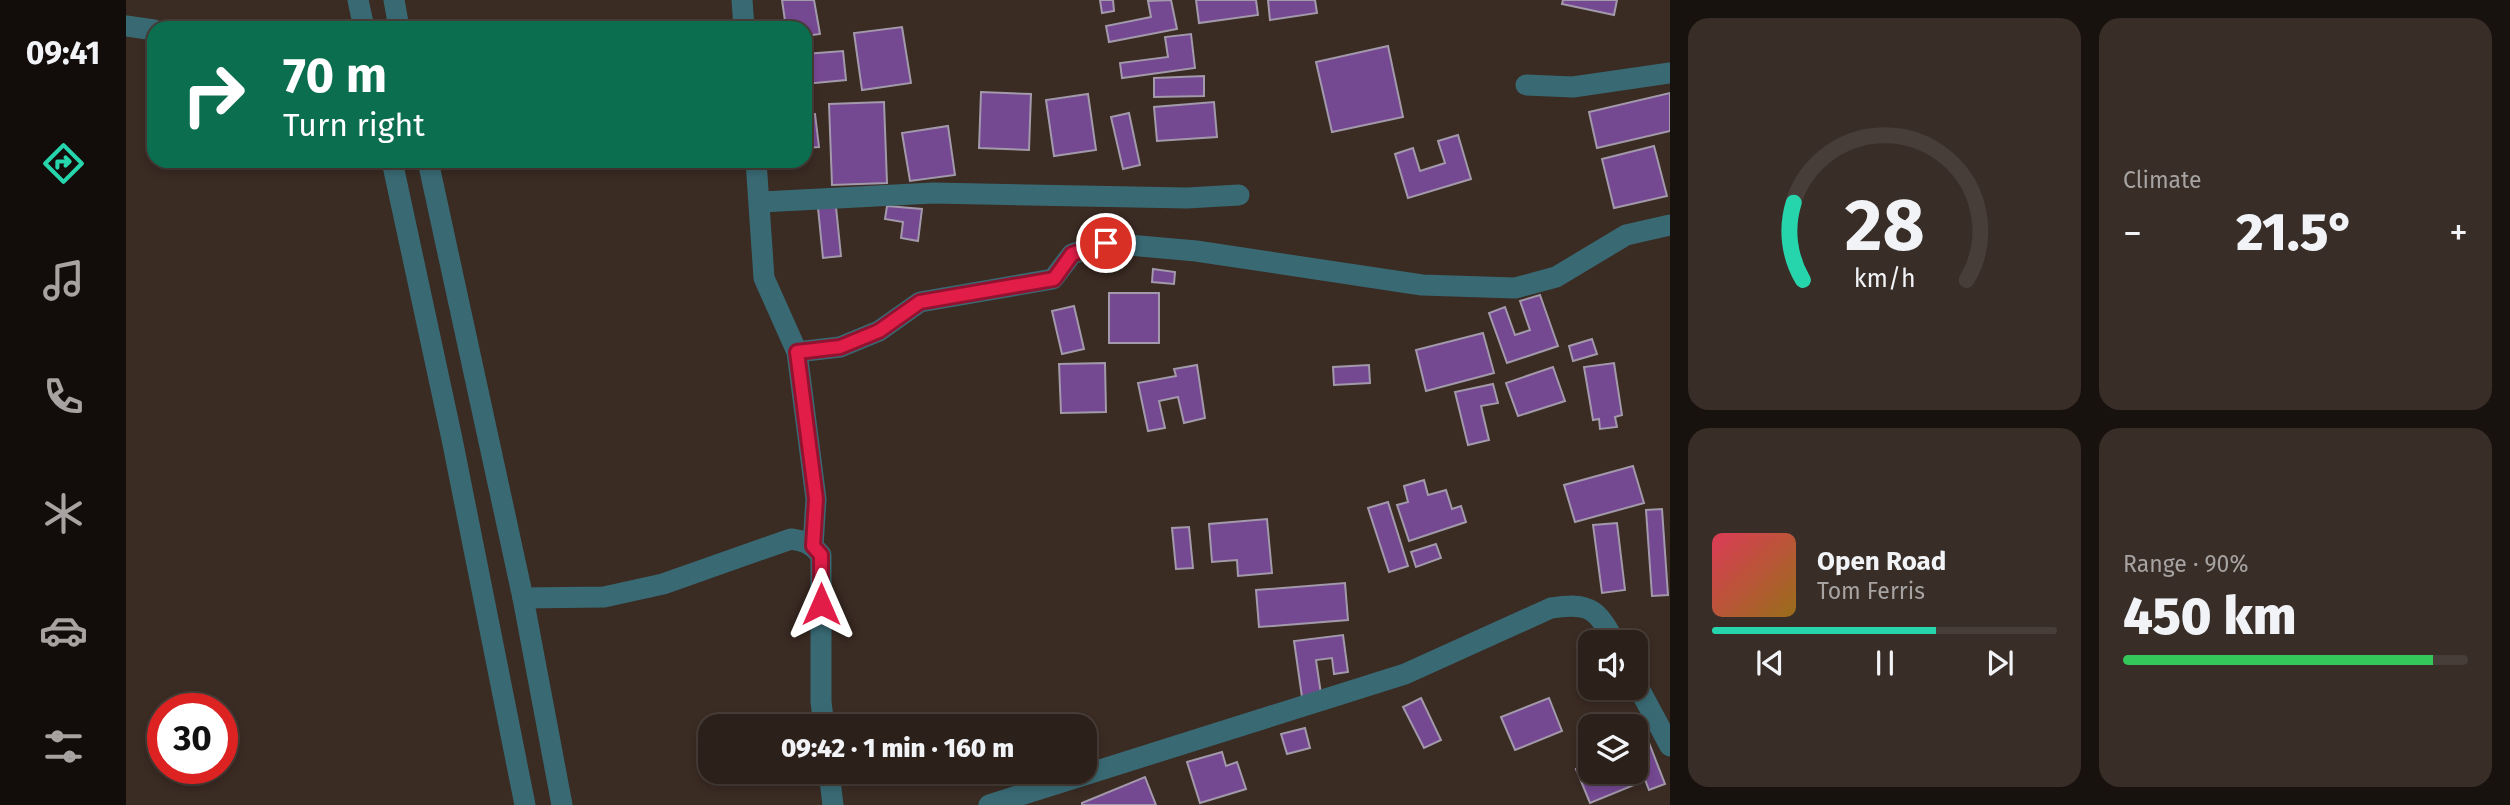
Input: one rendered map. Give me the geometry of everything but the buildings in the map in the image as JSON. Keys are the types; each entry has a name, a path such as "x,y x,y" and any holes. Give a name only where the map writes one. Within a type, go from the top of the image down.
{"street":[{"path":"358,0 362,21"},
{"path":"394,0 398,21"},
{"path":"742,0 744,21"},
{"path":"126,26 147,29"},
{"path":"1526,85 1573,87 1670,73"},
{"path":"394,168 452,439 525,805"},
{"path":"430,168 523,598 562,805"},
{"path":"757,168 764,278 797,352 816,499 813,546"},
{"path":"760,202 933,193 1187,198 1239,195"},
{"path":"797,352 840,347 879,331 920,302 1054,279 1072,254 1106,243 1196,251 1422,285 1515,288 1556,277 1626,235 1670,225"},
{"path":"523,598 604,597 663,584 791,539 813,546 821,555 822,714"},
{"path":"989,805 1405,674 1550,608 1570,605 1583,607 1600,615 1608,630"},
{"path":"1645,700 1670,746"},
{"path":"830,784 833,805"}],"route":[{"path":"821,604 821,555 813,546 816,499 797,352 840,347 879,331 920,302 1054,279 1072,254 1106,243"}]}
